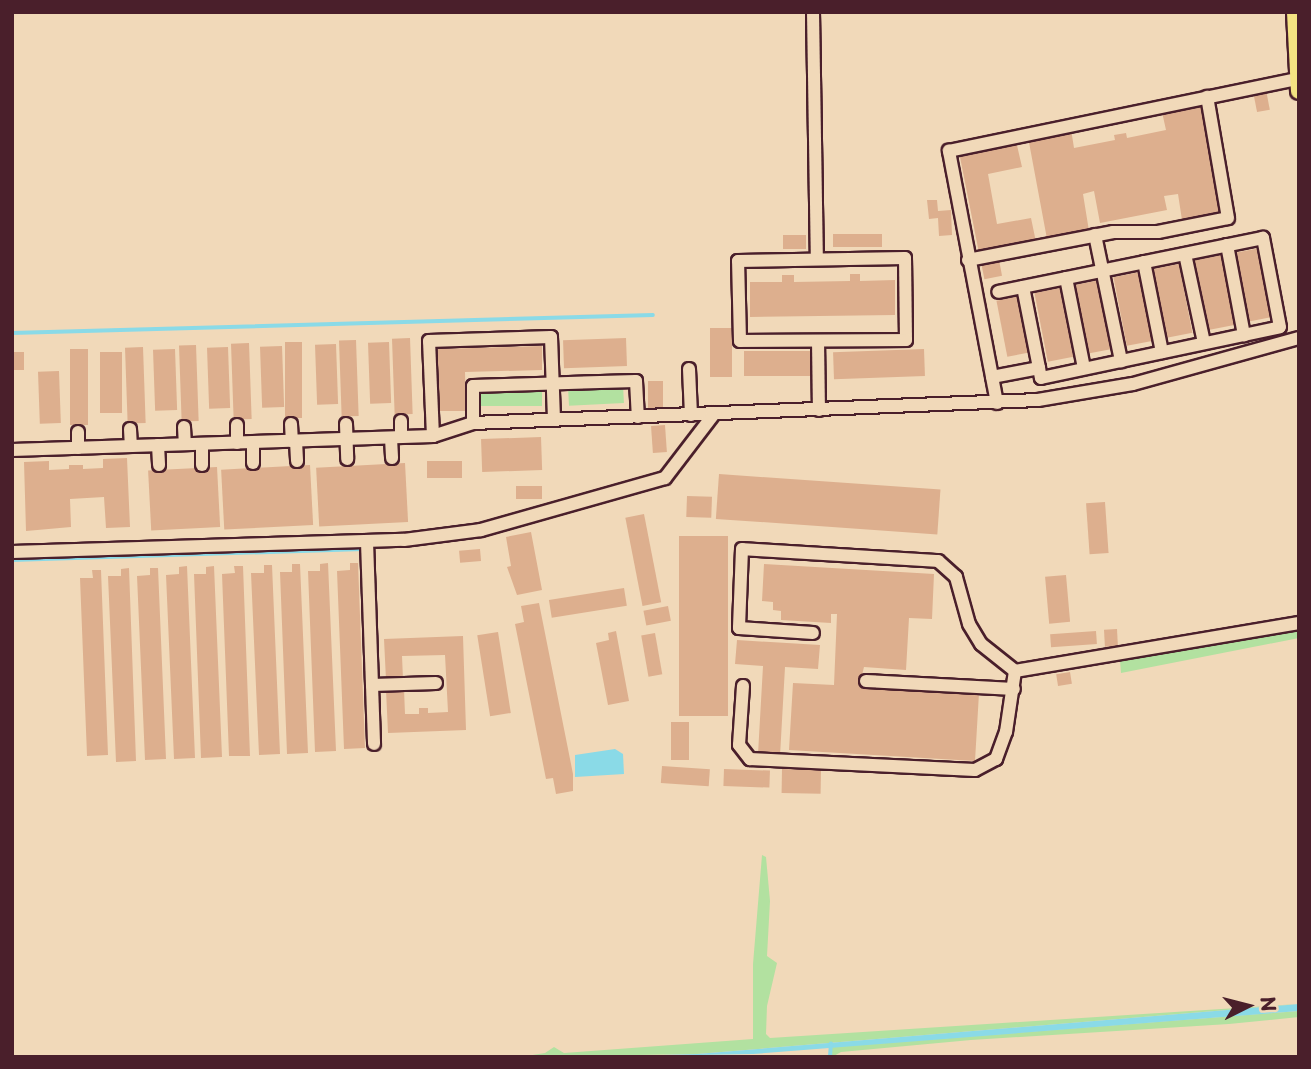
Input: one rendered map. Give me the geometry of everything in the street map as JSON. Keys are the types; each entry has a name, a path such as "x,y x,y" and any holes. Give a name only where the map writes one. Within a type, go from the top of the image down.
{"main road":[{"path":"1294,12 1298,85"}],"street":[{"path":"813,12 817,259"},
{"path":"998,403 948,159 954,147 1207,97 1298,85"},
{"path":"968,261 1096,235 1158,232 1228,218 1207,97"},
{"path":"1096,235 1121,360"},
{"path":"998,292 1263,238 1280,327 1041,378 1023,287"},
{"path":"1227,245 1244,335"},
{"path":"1185,254 1204,343"},
{"path":"905,257 906,340 818,341 740,341 738,261 905,257"},
{"path":"1144,262 1162,352"},
{"path":"1066,278 1084,368"},
{"path":"433,436 429,341 551,337 554,420"},
{"path":"12,450 396,438 433,436 473,422 998,403 1133,384 1299,338"},
{"path":"818,341 819,410"},
{"path":"992,377 1039,368"},
{"path":"689,369 691,415"},
{"path":"473,422 473,386 636,381 638,417"},
{"path":"12,552 367,542 481,530 665,478 714,414"},
{"path":"392,458 401,421"},
{"path":"346,424 347,459"},
{"path":"237,425 237,443"},
{"path":"291,425 297,461"},
{"path":"184,427 185,444"},
{"path":"130,429 131,446"},
{"path":"78,432 78,448"},
{"path":"253,442 253,463"},
{"path":"202,444 202,465"},
{"path":"158,445 159,465"},
{"path":"367,542 374,744"},
{"path":"813,633 738,628 742,550 938,561 956,577 969,624 981,644 1015,671 1299,623"},
{"path":"743,686 739,746 750,759 975,770 996,759 1014,689 1015,671"},
{"path":"866,681 1014,689"},
{"path":"372,685 436,683"}],"green space":[{"path":"623,385 624,403 569,406 568,388"},
{"path":"481,387 542,387 542,406 481,406"},
{"path":"1299,629 1299,638 1121,673 1120,660"},
{"path":"762,855 766,857 770,901 767,956 777,963 767,1006 766,1034 770,1038 1299,1004 697,1054 520,1057 545,1053 554,1047 564,1053 753,1039 753,964"},
{"path":"1299,1011 1299,1017 1229,1024 971,1040 841,1052 832,1057 832,1047"}],"water":[{"path":"615,749 623,754 624,774 575,777 575,755"},
{"path":"1299,1004 1299,1011 753,1054 594,1057 697,1054"}],"building":[{"path":"1266,90 1270,110 1257,112 1253,92"},
{"path":"1203,104 1223,212 1182,220 1178,194 1164,196 1167,210 1100,223 1094,191 1083,194 1089,231 1047,239 1028,137 1071,129 1074,148 1115,140 1114,135 1126,133 1127,138 1166,130 1162,112"},
{"path":"1016,141 1022,167 988,174 997,224 1031,218 1036,242 979,253 959,152"},
{"path":"927,200 937,200 938,211 951,210 952,235 939,236 938,218 929,219"},
{"path":"833,234 882,234 882,247 833,247"},
{"path":"783,235 806,235 806,249 783,249"},
{"path":"1260,248 1273,317 1248,322 1234,253"},
{"path":"1222,255 1236,325 1207,330 1194,261"},
{"path":"999,260 1002,276 984,279 981,263"},
{"path":"1179,264 1192,333 1167,338 1153,269"},
{"path":"1140,272 1153,341 1127,346 1113,277"},
{"path":"850,274 860,274 860,281 895,280 895,315 750,317 750,282 782,282 782,275 794,275 794,282 850,281"},
{"path":"1100,280 1113,349 1087,354 1073,285"},
{"path":"1060,288 1073,357 1048,362 1034,293"},
{"path":"1021,296 1032,352 1007,357 996,301"},
{"path":"710,328 732,328 732,377 710,377"},
{"path":"410,338 413,414 395,415 392,339"},
{"path":"626,338 627,366 564,368 563,340"},
{"path":"356,340 359,416 342,417 339,341"},
{"path":"285,342 302,342 302,418 285,418"},
{"path":"389,342 391,403 370,404 368,343"},
{"path":"249,343 252,419 234,420 231,344"},
{"path":"336,344 338,404 317,405 315,345"},
{"path":"196,345 199,421 182,422 179,346"},
{"path":"282,346 284,407 262,408 260,347"},
{"path":"542,346 542,370 465,372 466,411 438,411 436,349"},
{"path":"143,347 146,423 128,424 125,348"},
{"path":"228,347 230,408 209,409 207,348"},
{"path":"70,349 88,349 88,425 70,425"},
{"path":"175,349 177,410 155,411 153,350"},
{"path":"924,349 925,376 834,379 833,352"},
{"path":"744,351 812,351 812,376 744,376"},
{"path":"12,352 24,352 24,370 12,370"},
{"path":"100,352 122,352 122,413 100,413"},
{"path":"59,371 61,423 40,424 38,372"},
{"path":"648,381 663,381 663,409 648,409"},
{"path":"665,425 667,452 653,453 651,426"},
{"path":"541,437 542,470 482,472 481,439"},
{"path":"127,458 130,527 106,528 104,497 70,499 71,527 26,531 24,462 49,461 49,470 69,469 69,465 83,465 83,469 103,468 103,459"},
{"path":"427,461 462,461 462,478 427,478"},
{"path":"405,463 408,522 319,527 316,468"},
{"path":"310,465 313,525 224,530 221,470"},
{"path":"217,467 220,527 151,531 148,471"},
{"path":"719,474 940,489 937,534 716,519"},
{"path":"516,486 542,486 542,499 516,499"},
{"path":"687,496 712,497 711,518 686,517"},
{"path":"1105,502 1109,553 1090,554 1086,503"},
{"path":"644,514 661,602 643,606 625,518"},
{"path":"531,532 542,590 517,595 507,567 511,566 506,537"},
{"path":"679,536 728,536 728,716 679,716"},
{"path":"480,549 481,561 460,563 459,551"},
{"path":"328,563 336,751 315,752 308,571 320,571 320,564"},
{"path":"350,563 358,563 365,748 344,749 337,571 350,570"},
{"path":"292,564 300,564 308,753 287,754 280,572 292,572"},
{"path":"764,564 934,574 932,619 909,618 906,670 864,667 859,687 979,693 975,761 789,750 793,683 834,685 837,614 831,614 831,623 781,620 781,611 773,610 773,602 762,601"},
{"path":"264,565 272,565 280,754 259,755 251,573 264,573"},
{"path":"187,566 195,758 174,759 166,575 179,574 179,567"},
{"path":"214,566 222,757 201,758 194,574 206,574 206,567"},
{"path":"234,566 243,566 250,756 229,756 222,574 235,573"},
{"path":"129,568 136,761 116,762 108,576 121,576 121,569"},
{"path":"150,568 158,568 166,759 145,760 137,576 150,575"},
{"path":"92,570 101,570 108,755 87,756 80,578 93,578"},
{"path":"1066,575 1070,622 1049,624 1045,577"},
{"path":"624,588 627,606 552,618 549,600"},
{"path":"539,603 573,774 573,791 556,794 553,778 546,779 515,624 524,622 521,606"},
{"path":"668,606 671,621 646,625 643,611"},
{"path":"1117,629 1118,646 1105,647 1104,630"},
{"path":"616,631 629,701 608,705 596,643 609,640 608,633"},
{"path":"1096,631 1097,644 1051,647 1050,634"},
{"path":"498,632 511,713 490,716 477,635"},
{"path":"655,633 662,674 649,677 641,635"},
{"path":"463,636 466,730 388,733 386,690 404,689 405,714 419,714 419,708 428,708 428,713 448,712 445,655 402,656 403,679 386,680 384,639"},
{"path":"737,640 820,645 818,669 785,667 780,756 758,754 763,666 735,664"},
{"path":"1070,672 1072,684 1058,686 1056,674"},
{"path":"671,722 689,722 689,760 671,760"},
{"path":"662,766 710,769 709,786 661,783"},
{"path":"724,769 770,771 769,788 723,786"},
{"path":"782,769 821,770 821,794 782,793"}],"waterway":[{"path":"12,333 653,315"},
{"path":"12,560 363,549"},
{"path":"830,1057 831,1044"}]}
